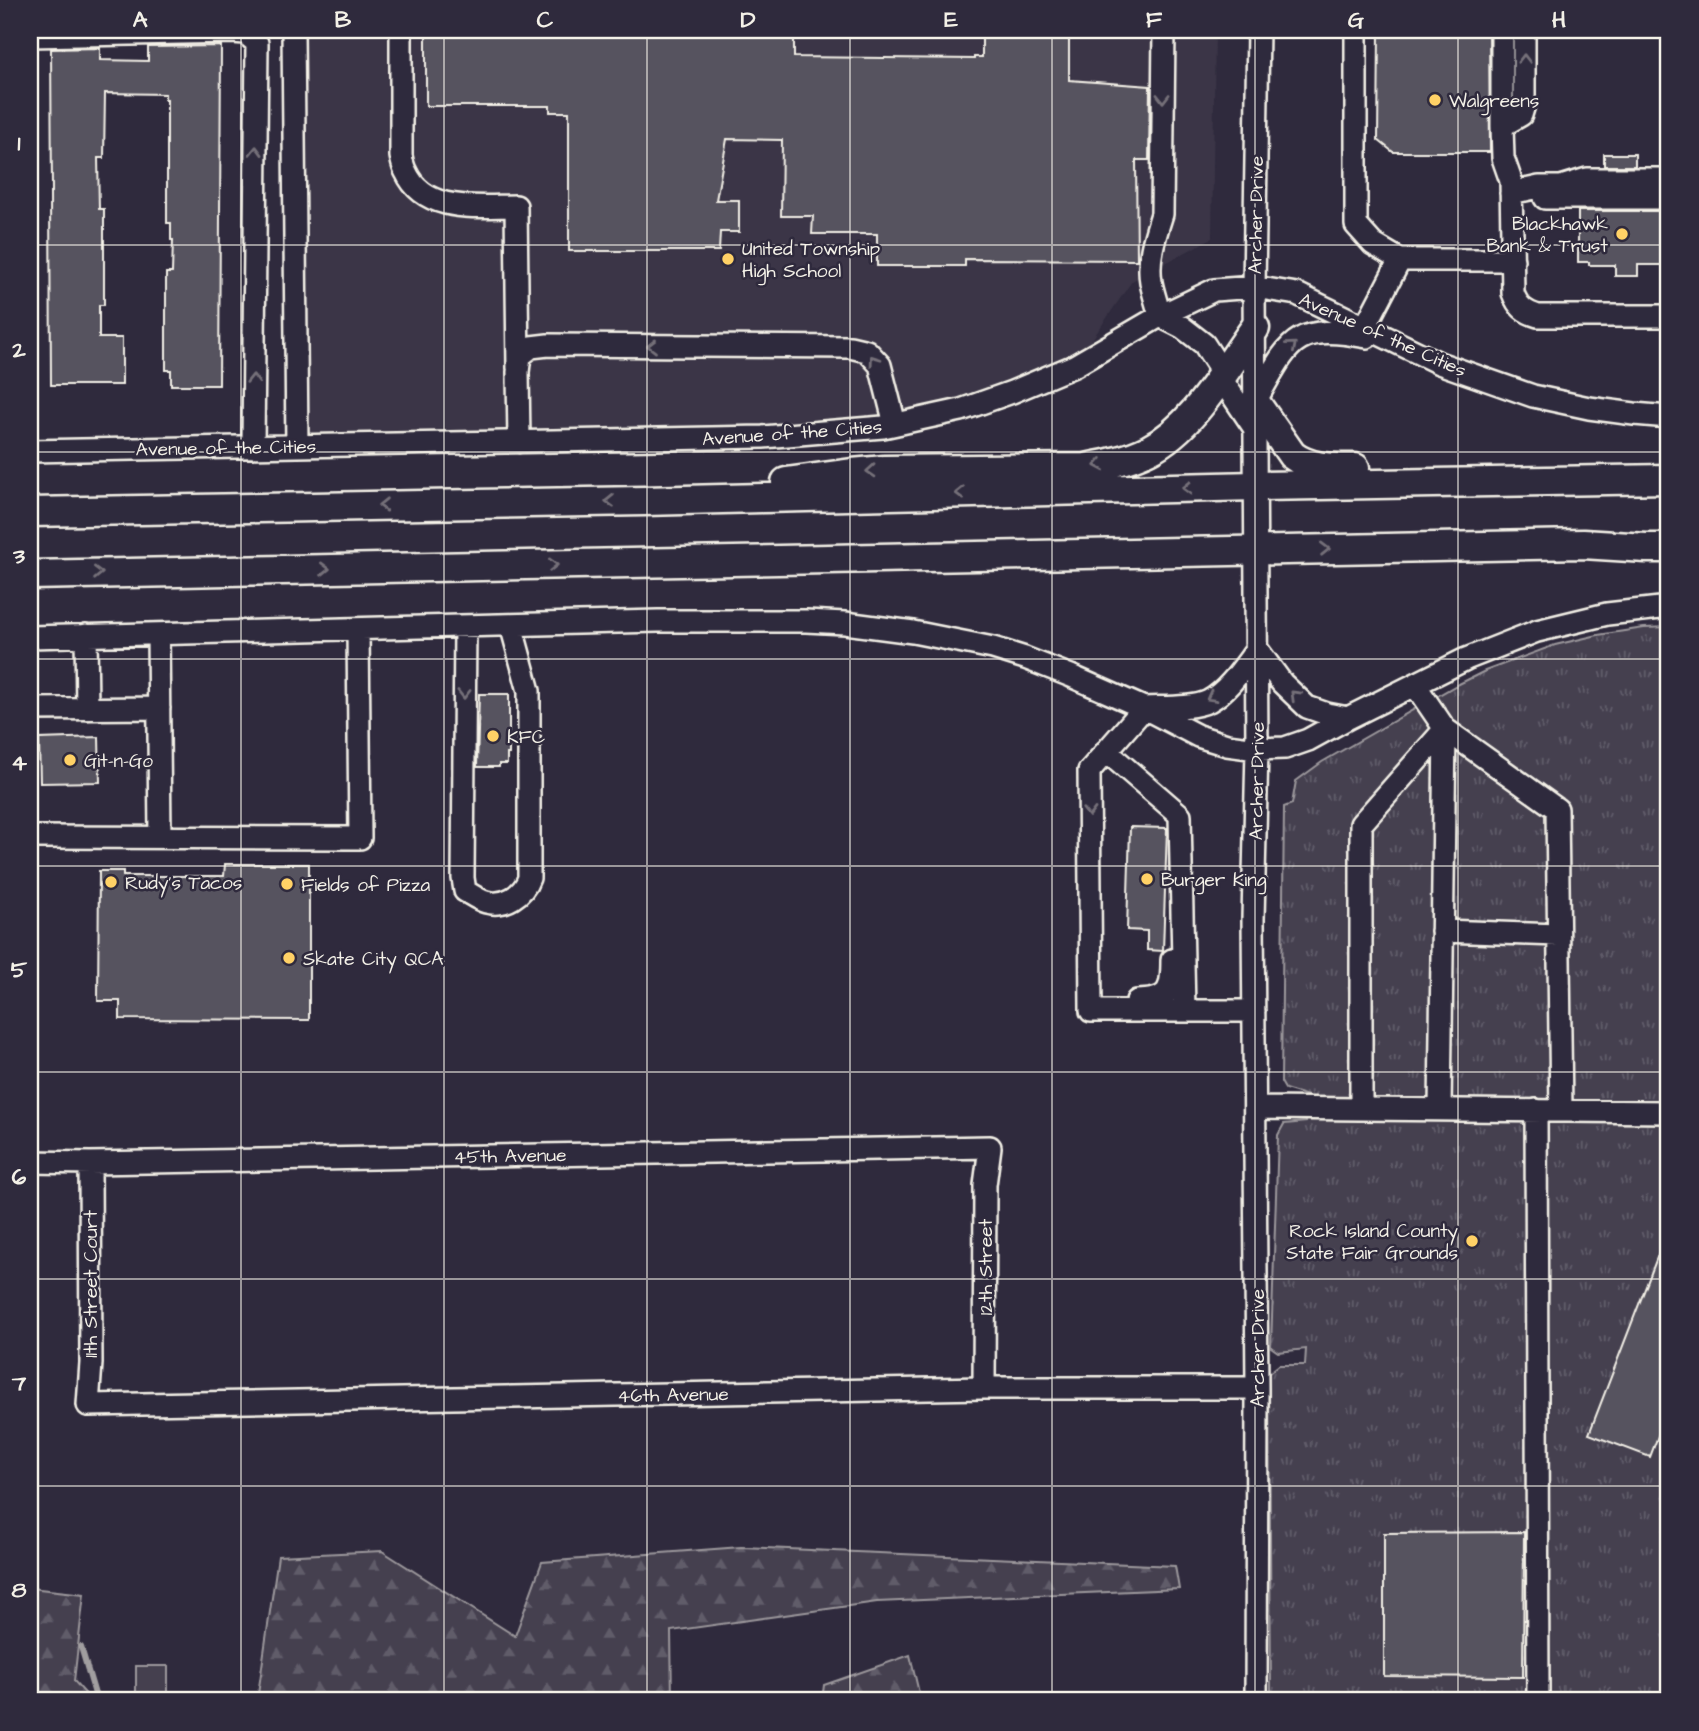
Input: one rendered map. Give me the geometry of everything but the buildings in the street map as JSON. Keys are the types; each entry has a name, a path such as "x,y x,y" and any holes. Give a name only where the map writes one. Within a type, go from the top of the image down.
{"main road":[{"path":"644,501 852,472 1085,468 1110,463 1150,449 1167,438 1193,414 1255,328"},
{"path":"1255,416 1292,456 1325,468 1595,464 1669,468"},
{"path":"30,512 1669,479"},
{"path":"30,575 1583,544 1669,538"},
{"path":"1583,544 1669,548"},
{"path":"807,560 1206,551"}],"street":[{"path":"293,30 297,446"},
{"path":"401,30 401,156 406,173 418,188 433,200 455,206 516,206 519,442"},
{"path":"1164,30 1162,214 1150,263 1150,280 1160,316 1182,327 1204,344 1217,364 1220,377 1255,416 1283,352 1297,339 1310,334 1340,332 1398,343"},
{"name":"Archer Drive","path":"1256,1701 1257,1388 1253,919 1257,749 1254,287 1258,30"},
{"path":"1356,30 1356,225 1373,244 1400,260 1513,260"},
{"path":"1502,30 1503,158 1511,181 1513,293 1517,303 1527,313 1538,316 1669,316"},
{"path":"1502,126 1521,115 1524,105 1524,30"},
{"path":"30,36 232,32 245,33 257,43 253,447"},
{"path":"1568,191 1587,174 1669,172"},
{"path":"1568,191 1587,180 1669,179"},
{"path":"1511,193 1536,198 1592,188 1669,189"},
{"path":"1568,191 1669,198"},
{"path":"1365,327 1400,260"},
{"name":"Avenue of the Cities","path":"30,451 763,437 870,428 961,410 1012,392 1074,366 1160,316 1214,290 1254,287 1297,294 1439,363 1533,396 1589,408 1669,417"},
{"path":"518,372 520,356 531,347 548,345 850,347 867,351 880,365 895,424"},
{"path":"30,637 658,621 845,623 913,632 993,648 1025,658 1144,708 1198,736 1227,745 1257,749 1285,748 1308,740 1466,659 1537,631 1607,614 1669,607"},
{"path":"465,626 463,878 465,891 487,902 516,897 526,888 529,878 529,691 511,625"},
{"path":"30,837 360,838 358,629"},
{"path":"158,634 160,837"},
{"path":"86,635 87,709"},
{"path":"1254,1011 1091,1011 1089,771 1144,708 1193,705 1209,701 1237,675 1257,649 1282,683 1307,707 1348,718"},
{"path":"1415,685 1446,729 1557,809 1561,1111"},
{"path":"30,709 159,708"},
{"path":"1440,1110 1446,729"},
{"path":"1361,1108 1362,824 1446,729"},
{"path":"1106,751 1181,815 1184,1011"},
{"path":"1113,1011 1128,1002 1154,1001 1167,993 1172,979 1172,862 1181,815"},
{"path":"1442,931 1558,934"},
{"path":"1255,1108 1669,1112"},
{"path":"1536,1110 1538,1701"},
{"name":"45th Avenue","path":"30,1162 990,1147"},
{"name":"12th Street","path":"984,1388 985,1185 990,1147"},
{"name":"11th Street Court","path":"88,1405 91,1363 90,1163"},
{"name":"46th Avenue","path":"88,1405 984,1388 1257,1388"}],"shaded area":[{"name":"United Township High School","path":"30,30 1215,30 1212,238 1132,281 1074,366 883,427 283,446 283,31 30,36"}],"green space":[{"name":"Rock Island County State Fair Grounds","path":"1669,627 1669,1701 1271,1701 1269,1373 1279,1365 1305,1365 1306,1349 1278,1352 1271,1347 1278,1135 1284,1124 1306,1122 1308,1096 1285,1089 1281,1082 1284,807 1292,804 1296,781 1322,762 1485,671 1555,645 1598,635"},
{"path":"741,1547 1175,1566 1179,1589 877,1602 671,1631 672,1701 257,1701 278,1556 382,1551 515,1636 542,1562"},
{"path":"30,1588 84,1594 74,1681 92,1701 30,1701"},
{"path":"910,1655 921,1701 822,1701 824,1685"},
{"path":"136,1666 168,1666 168,1701 136,1701"}],"waterway":[{"path":"81,1647 97,1701"}],"place":[{"name":"Walgreens","path":"1435,100"},
{"name":"Blackhawk Bank & Trust","path":"1622,234"},
{"name":"United Township High School","path":"728,259"},
{"name":"KFC","path":"493,736"},
{"name":"Git-n-Go","path":"70,760"},
{"name":"Burger King","path":"1147,879"},
{"name":"Rudy's Tacos","path":"111,882"},
{"name":"Fields of Pizza","path":"287,884"},
{"name":"Skate City QCA","path":"289,958"},
{"name":"Rock Island County State Fair Grounds","path":"1472,1241"}]}
